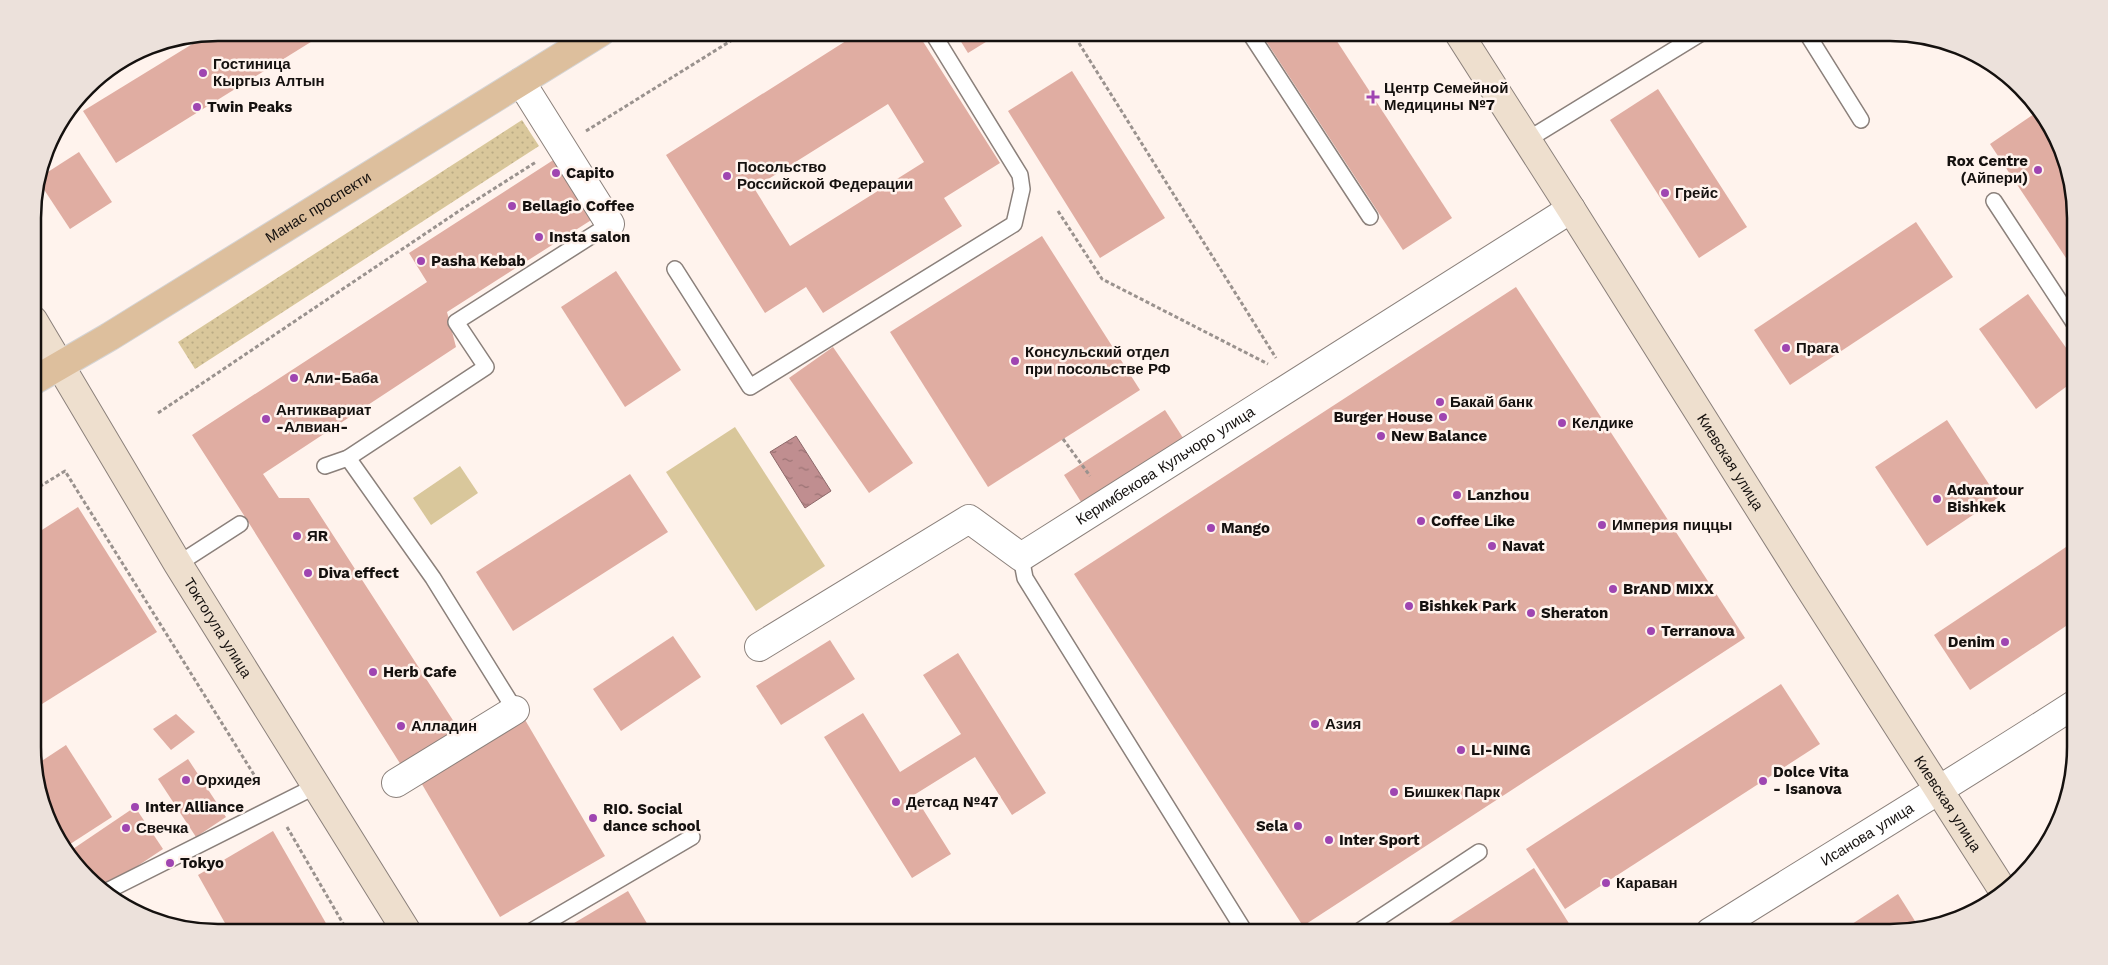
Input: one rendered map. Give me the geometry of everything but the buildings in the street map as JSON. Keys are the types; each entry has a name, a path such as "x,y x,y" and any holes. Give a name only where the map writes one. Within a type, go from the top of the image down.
{"main road":[{"name":"Манас проспекти","path":"42,376 587,41"},
{"name":"Киевская улица","path":"1464,41 2000,886"},
{"name":"Токтогула улица","path":"42,334 178,564 402,924"}],"street":[{"path":"521,82 610,224"},
{"name":"Керимбекова Кульчоро улица","path":"1022,557 1571,208"},
{"path":"759,648 969,519 1022,557"},
{"name":"Исанова улица","path":"1723,924 2067,709"},
{"path":"396,782 515,710"}],"lane":[{"path":"675,269 750,387 1014,224 1022,189 1020,175 938,41"},
{"path":"1255,41 1370,217"},
{"path":"1527,140 1688,41"},
{"path":"1812,41 1861,120"},
{"path":"1994,201 2067,312"},
{"path":"325,466 348,458 486,367 456,322 610,224"},
{"path":"348,458 433,578 515,710"},
{"path":"178,564 240,524"},
{"path":"1022,557 1025,578 1240,924"},
{"path":"112,888 316,786"},
{"path":"544,924 692,837"},
{"path":"1370,924 1479,852"}],"path":[{"path":"158,413 459,211 730,41"},
{"path":"1078,41 1280,364"},
{"path":"1058,211 1102,279 1276,368"},
{"path":"1063,439 1093,480"},
{"path":"41,486 65,472 275,808 343,924"}],"shaded area":[{"path":"522,120 539,146 195,369 178,342"},
{"path":"735,427 825,566 756,611 666,472"},
{"path":"460,466 478,493 431,525 413,498"}],"water":[{"path":"796,436 831,491 805,508 770,452"}],"place":[{"name":"Гостиница Кыргыз Алтын","path":"203,73"},
{"name":"Центр Семейной Медицины №7","path":"1373,97"},
{"name":"Twin Peaks","path":"197,107"},
{"name":"Rox Centre (Айпери)","path":"2038,170"},
{"name":"Capito","path":"556,173"},
{"name":"Посольство Российской Федерации","path":"727,176"},
{"name":"Грейс","path":"1665,193"},
{"name":"Bellagio Coffee","path":"512,206"},
{"name":"Insta salon","path":"539,237"},
{"name":"Pasha Kebab","path":"421,261"},
{"name":"Прага","path":"1786,348"},
{"name":"Консульский отдел при посольстве РФ","path":"1015,361"},
{"name":"Али-Баба","path":"294,378"},
{"name":"Бакай банк","path":"1440,402"},
{"name":"Burger House","path":"1443,417"},
{"name":"Антиквариат -Алвиан-","path":"266,419"},
{"name":"Келдике","path":"1562,423"},
{"name":"New Balance","path":"1381,436"},
{"name":"Lanzhou","path":"1457,495"},
{"name":"Advantour Bishkek","path":"1937,499"},
{"name":"Coffee Like","path":"1421,521"},
{"name":"Империя пиццы","path":"1602,525"},
{"name":"Mango","path":"1211,528"},
{"name":"ЯR","path":"297,536"},
{"name":"Navat","path":"1492,546"},
{"name":"Diva effect","path":"308,573"},
{"name":"BrAND MIXX","path":"1613,589"},
{"name":"Bishkek Park","path":"1409,606"},
{"name":"Sheraton","path":"1531,613"},
{"name":"Terranova","path":"1651,631"},
{"name":"Denim","path":"2005,642"},
{"name":"Herb Cafe","path":"373,672"},
{"name":"Азия","path":"1315,724"},
{"name":"Алладин","path":"401,726"},
{"name":"LI-NING","path":"1461,750"},
{"name":"Орхидея","path":"186,780"},
{"name":"Dolce Vita - Isanova","path":"1763,781"},
{"name":"Бишкек Парк","path":"1394,792"},
{"name":"Детсад №47","path":"896,802"},
{"name":"Inter Alliance","path":"135,807"},
{"name":"RIO. Social dance school","path":"593,818"},
{"name":"Sela","path":"1298,826"},
{"name":"Свечка","path":"126,828"},
{"name":"Inter Sport","path":"1329,840"},
{"name":"Tokyo","path":"170,863"},
{"name":"Караван","path":"1606,883"}]}
